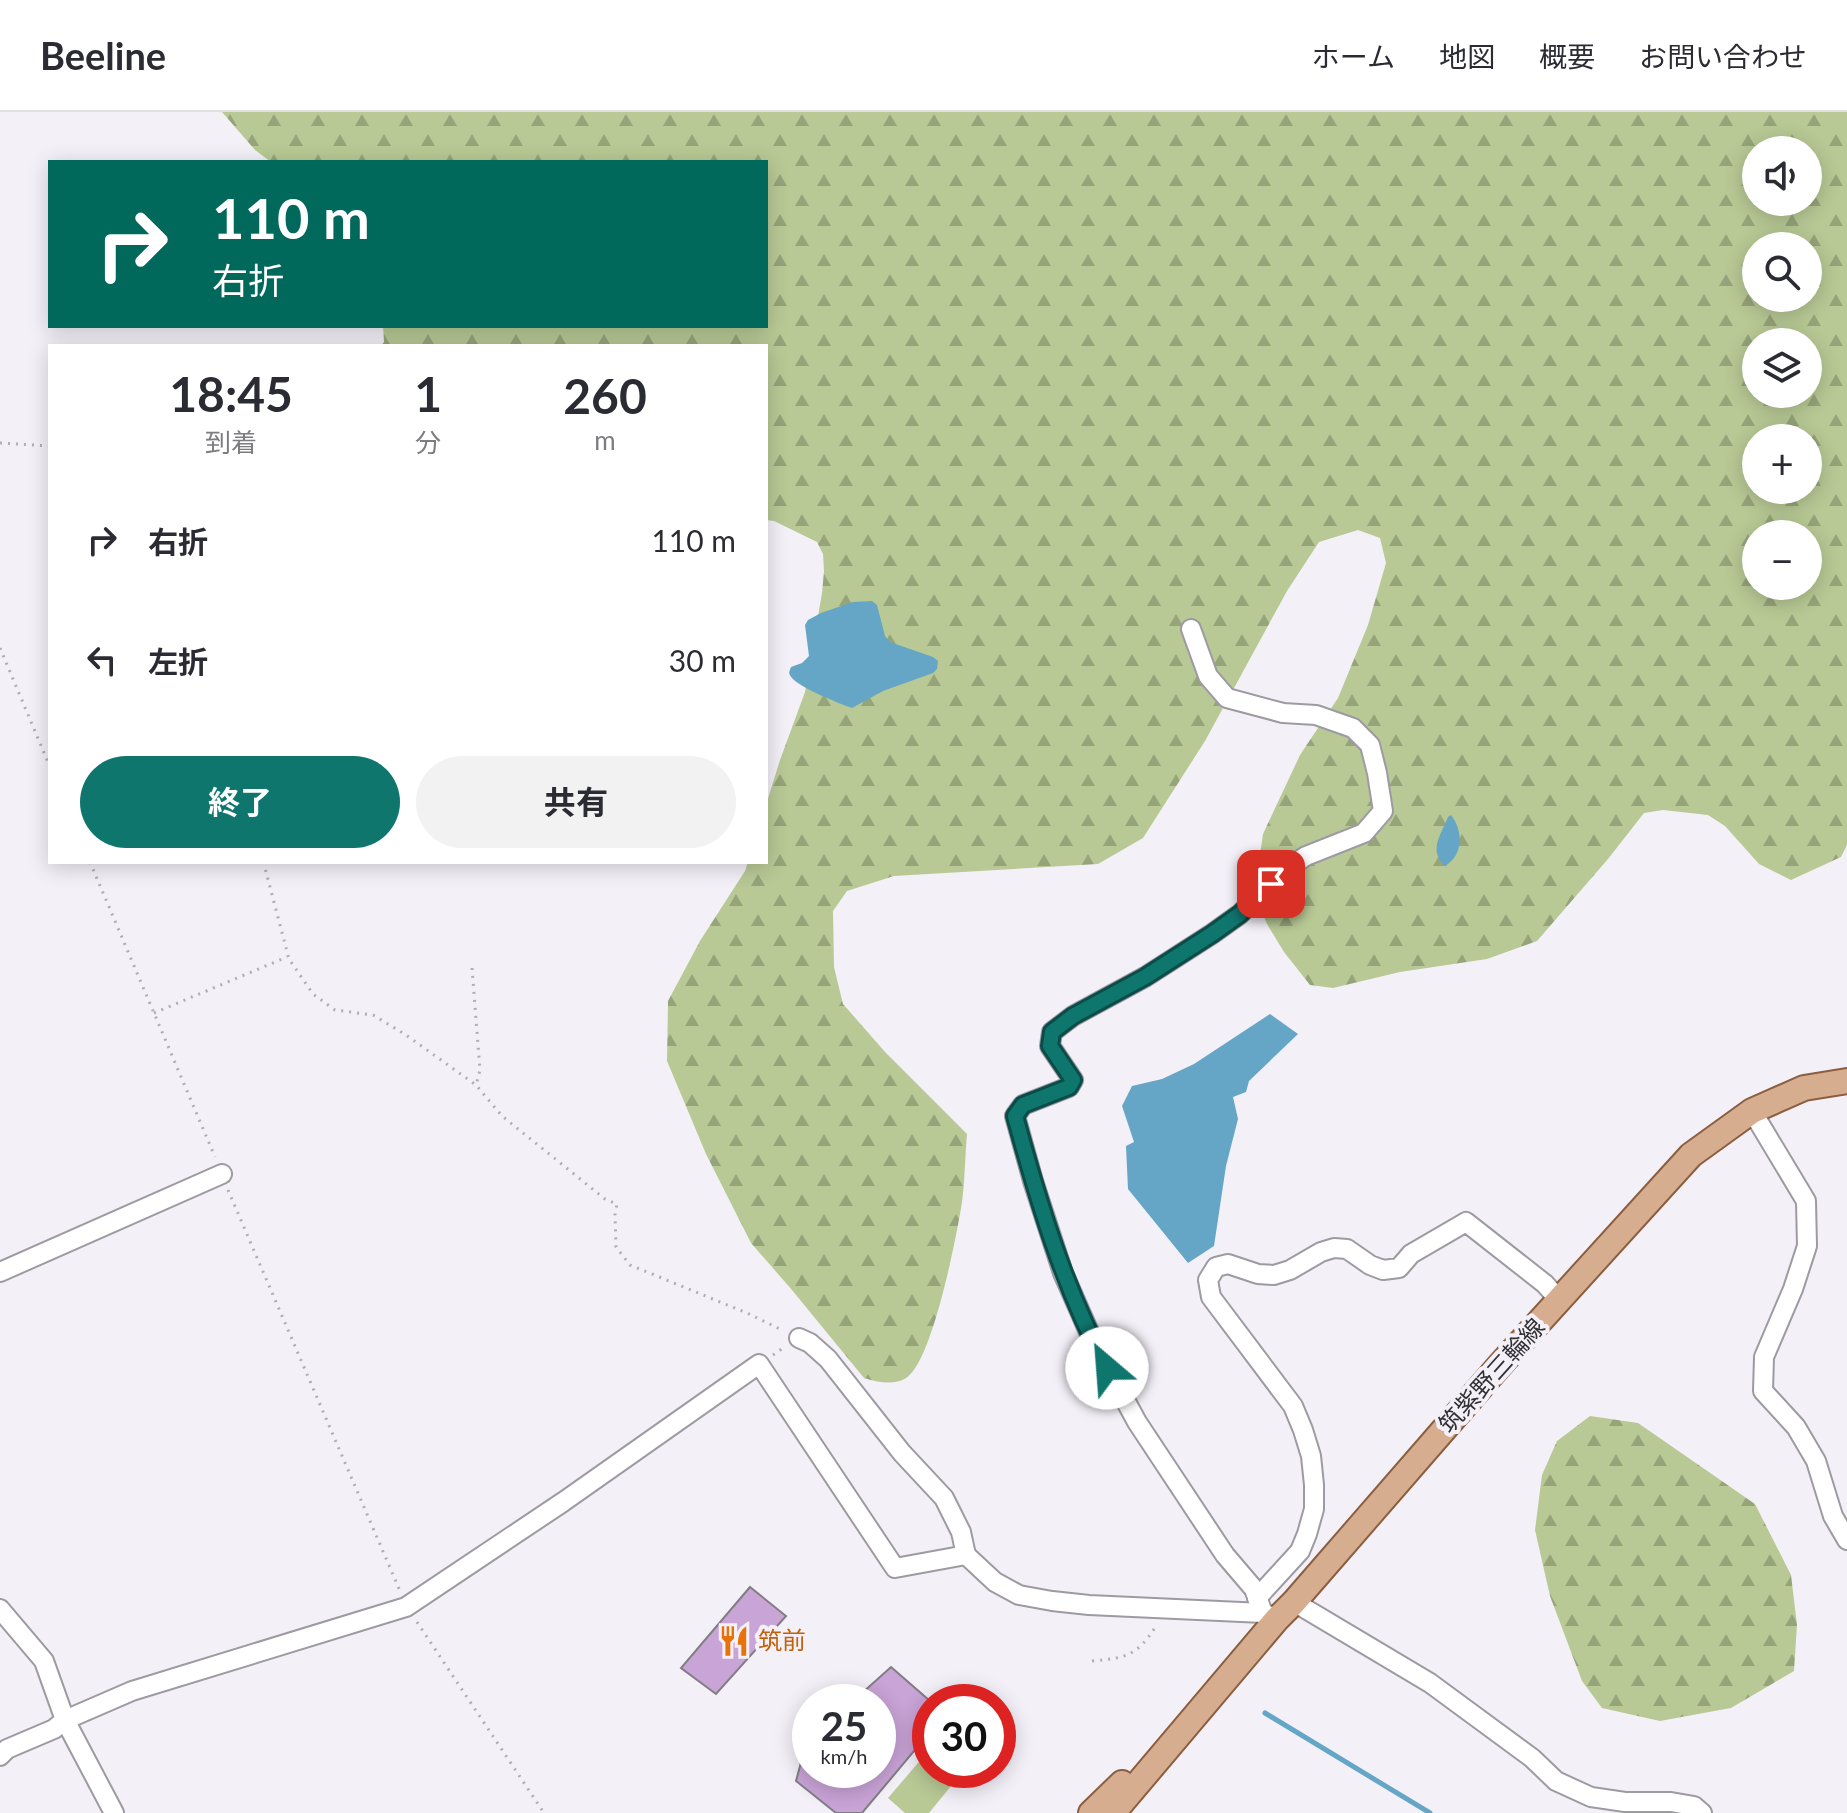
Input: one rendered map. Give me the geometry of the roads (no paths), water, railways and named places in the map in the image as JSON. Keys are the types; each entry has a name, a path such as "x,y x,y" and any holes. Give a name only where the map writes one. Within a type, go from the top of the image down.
{"main road":[{"name":"筑紫野三輪線","path":"1113,1813 1182,1733 1273,1608 1691,1155 1752,1111 1804,1088 1847,1081"},
{"name":"筑紫野三輪線","path":"1091,1813 1136,1769 1182,1733"}],"street":[{"path":"1191,629 1208,676 1227,698 1283,713 1316,715 1353,728 1370,745 1383,811 1364,833 1306,856 1286,869 1240,914 1212,934 1145,977 1073,1016 1052,1032 1050,1046 1073,1080 1069,1087 1023,1105 1015,1116 1063,1273 1093,1341 1137,1422 1225,1555 1273,1608 1430,1683 1532,1758 1556,1781 1591,1797 1625,1802 1671,1802 1694,1806 1702,1813"},
{"path":"1752,1111 1806,1201 1807,1246 1793,1289 1764,1357 1763,1391 1796,1427 1810,1449 1833,1516 1847,1540"},
{"path":"0,1272 222,1174"},
{"path":"1273,1608 1300,1551 1314,1509 1311,1456 1293,1406 1211,1297 1208,1280 1216,1267 1228,1264 1258,1274 1274,1275 1334,1248 1347,1249 1383,1270 1399,1268 1411,1254 1466,1222 1545,1284 1559,1300"},
{"path":"799,1338 810,1343 828,1359 902,1453 944,1498 961,1532 966,1555 995,1582 1019,1595 1089,1605 1273,1608"},
{"path":"0,1756 7,1749 54,1729 65,1720 132,1691 406,1607 563,1502 759,1364 895,1568 966,1555"},
{"path":"0,1609 44,1661 65,1720 114,1813"}],"water":[{"path":"872,601 877,605 885,636 890,642 933,657 938,661 937,669 883,691 852,708 796,682 789,673 791,667 809,656 805,625 808,620 853,602"},
{"path":"1451,815 1458,828 1460,842 1456,856 1445,866 1437,854 1437,848 1439,836"},
{"path":"1270,1014 1298,1034 1249,1081 1246,1092 1233,1097 1238,1119 1226,1166 1214,1246 1188,1263 1128,1189 1126,1146 1134,1142 1122,1106 1132,1086 1162,1079 1194,1064"}],"waterway":[{"path":"1265,1713 1430,1813"}],"place":[{"name":"筑前","path":"734,1641"}]}
